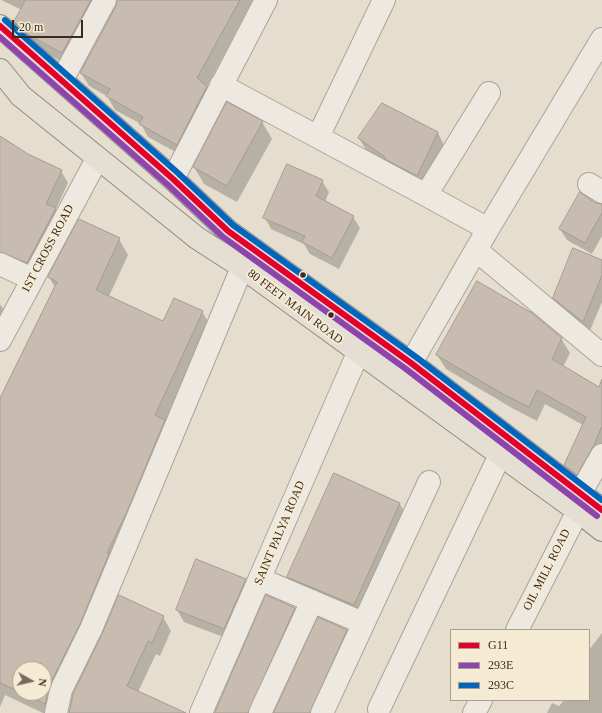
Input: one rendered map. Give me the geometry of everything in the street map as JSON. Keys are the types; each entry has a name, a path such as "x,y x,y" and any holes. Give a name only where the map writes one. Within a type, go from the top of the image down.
{"main road":[{"name":"80 FEET MAIN ROAD","path":"0,26 173,179 228,231 246,257 358,353 500,456 579,502 602,510"},
{"name":"80 FEET MAIN ROAD","path":"0,70 21,96 97,159 197,238 246,257 411,363 579,502 602,530"}],"street":[{"path":"62,80 105,0"},
{"path":"173,179 266,0"},
{"path":"318,137 384,0"},
{"path":"411,363 488,229 602,38"},
{"path":"221,86 488,229"},
{"path":"426,195 489,93"},
{"name":"1ST CROSS ROAD","path":"0,340 97,159"},
{"path":"476,250 602,355"},
{"path":"56,713 61,690 91,629 246,257"},
{"path":"0,264 32,279"},
{"name":"SAINT PALYA ROAD","path":"202,713 358,353"},
{"name":"OIL MILL ROAD","path":"517,629 602,455"},
{"path":"380,709 500,456"},
{"path":"322,713 429,482"},
{"path":"260,579 363,623"},
{"path":"260,713 312,601"},
{"path":"474,713 480,701"}],"building":[{"path":"26,0 91,0 62,53 29,35 14,22"},
{"path":"117,0 240,0 197,78 207,86 177,145 139,124 143,117 106,96 110,89 80,73 116,6"},
{"path":"227,102 263,121 227,186 193,167"},
{"path":"382,103 438,132 417,176 385,159 385,157 358,138"},
{"path":"0,136 28,154 62,170 46,204 56,208 27,263 0,252"},
{"path":"287,164 323,180 316,196 354,216 332,258 302,242 305,236 263,218"},
{"path":"580,192 595,203 602,204 602,213 585,243 559,229"},
{"path":"79,219 120,238 96,290 163,321 174,298 203,311 155,415 165,420 126,514 107,553 109,554 80,624 52,680 52,661 12,661 12,688 0,683 0,398 57,282 48,277"},
{"path":"573,248 602,260 602,275 583,322 553,298"},
{"path":"477,281 532,313 562,338 552,359 599,387 602,379 602,426 593,447 577,475 564,465 586,417 537,390 529,407 503,394 436,355"},
{"path":"334,473 400,503 354,605 287,577"},
{"path":"196,559 246,579 224,629 176,610"},
{"path":"119,595 164,616 152,643 148,641 127,686 186,713 69,713 73,694"},
{"path":"266,595 295,608 248,713 215,713"},
{"path":"318,617 347,630 310,713 274,713"},
{"path":"39,701 46,701 45,704"}],"transit line":[{"name":"293C","path":"5,20 178,173 233,225 416,357 602,500"},
{"name":"G11","path":"0,26 173,179 228,231 411,363 602,510"},
{"name":"293E","path":"0,37 168,185 223,237 406,369 597,516"}]}
